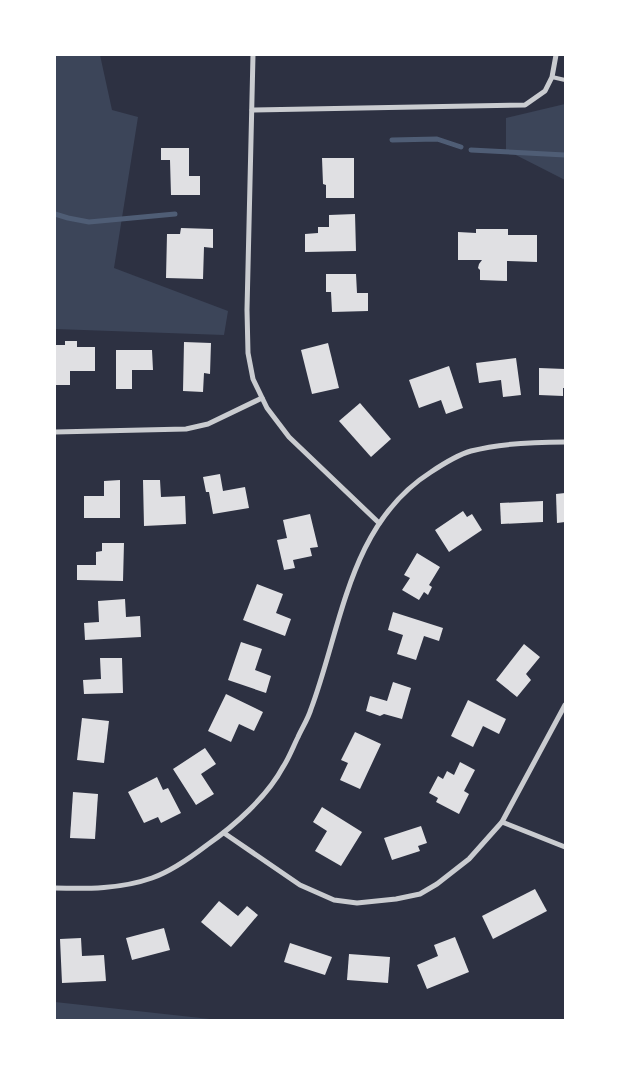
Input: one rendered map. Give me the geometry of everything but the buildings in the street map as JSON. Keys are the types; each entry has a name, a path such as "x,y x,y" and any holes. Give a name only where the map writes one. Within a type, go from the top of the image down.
{"street":[{"path":"253,55 248,300 248,353 253,379 267,408 289,437 379,523"},
{"path":"252,110 525,105 545,91 552,77 556,55"},
{"path":"55,432 186,429 208,424 262,398"},
{"path":"55,888 81,889 123,886 152,878 182,863 224,834 265,794 283,768 311,710 348,587 363,551 379,523 397,501 419,479 445,463 470,452 496,446 565,442"},
{"path":"224,834 300,885 334,900 357,903 396,899 420,894 437,884 469,859 502,822 565,705"},
{"path":"502,822 565,847"}],"lane":[{"path":"552,77 565,80"}],"shaded area":[{"path":"55,55 100,55 112,110 138,117 114,268 228,311 224,335 55,329"},
{"path":"565,104 565,180 506,150 506,118"},
{"path":"55,1002 219,1020 55,1020"}],"waterway":[{"path":"392,140 437,139 461,147"},
{"path":"471,150 565,155"},
{"path":"55,214 89,222 175,214"}]}
